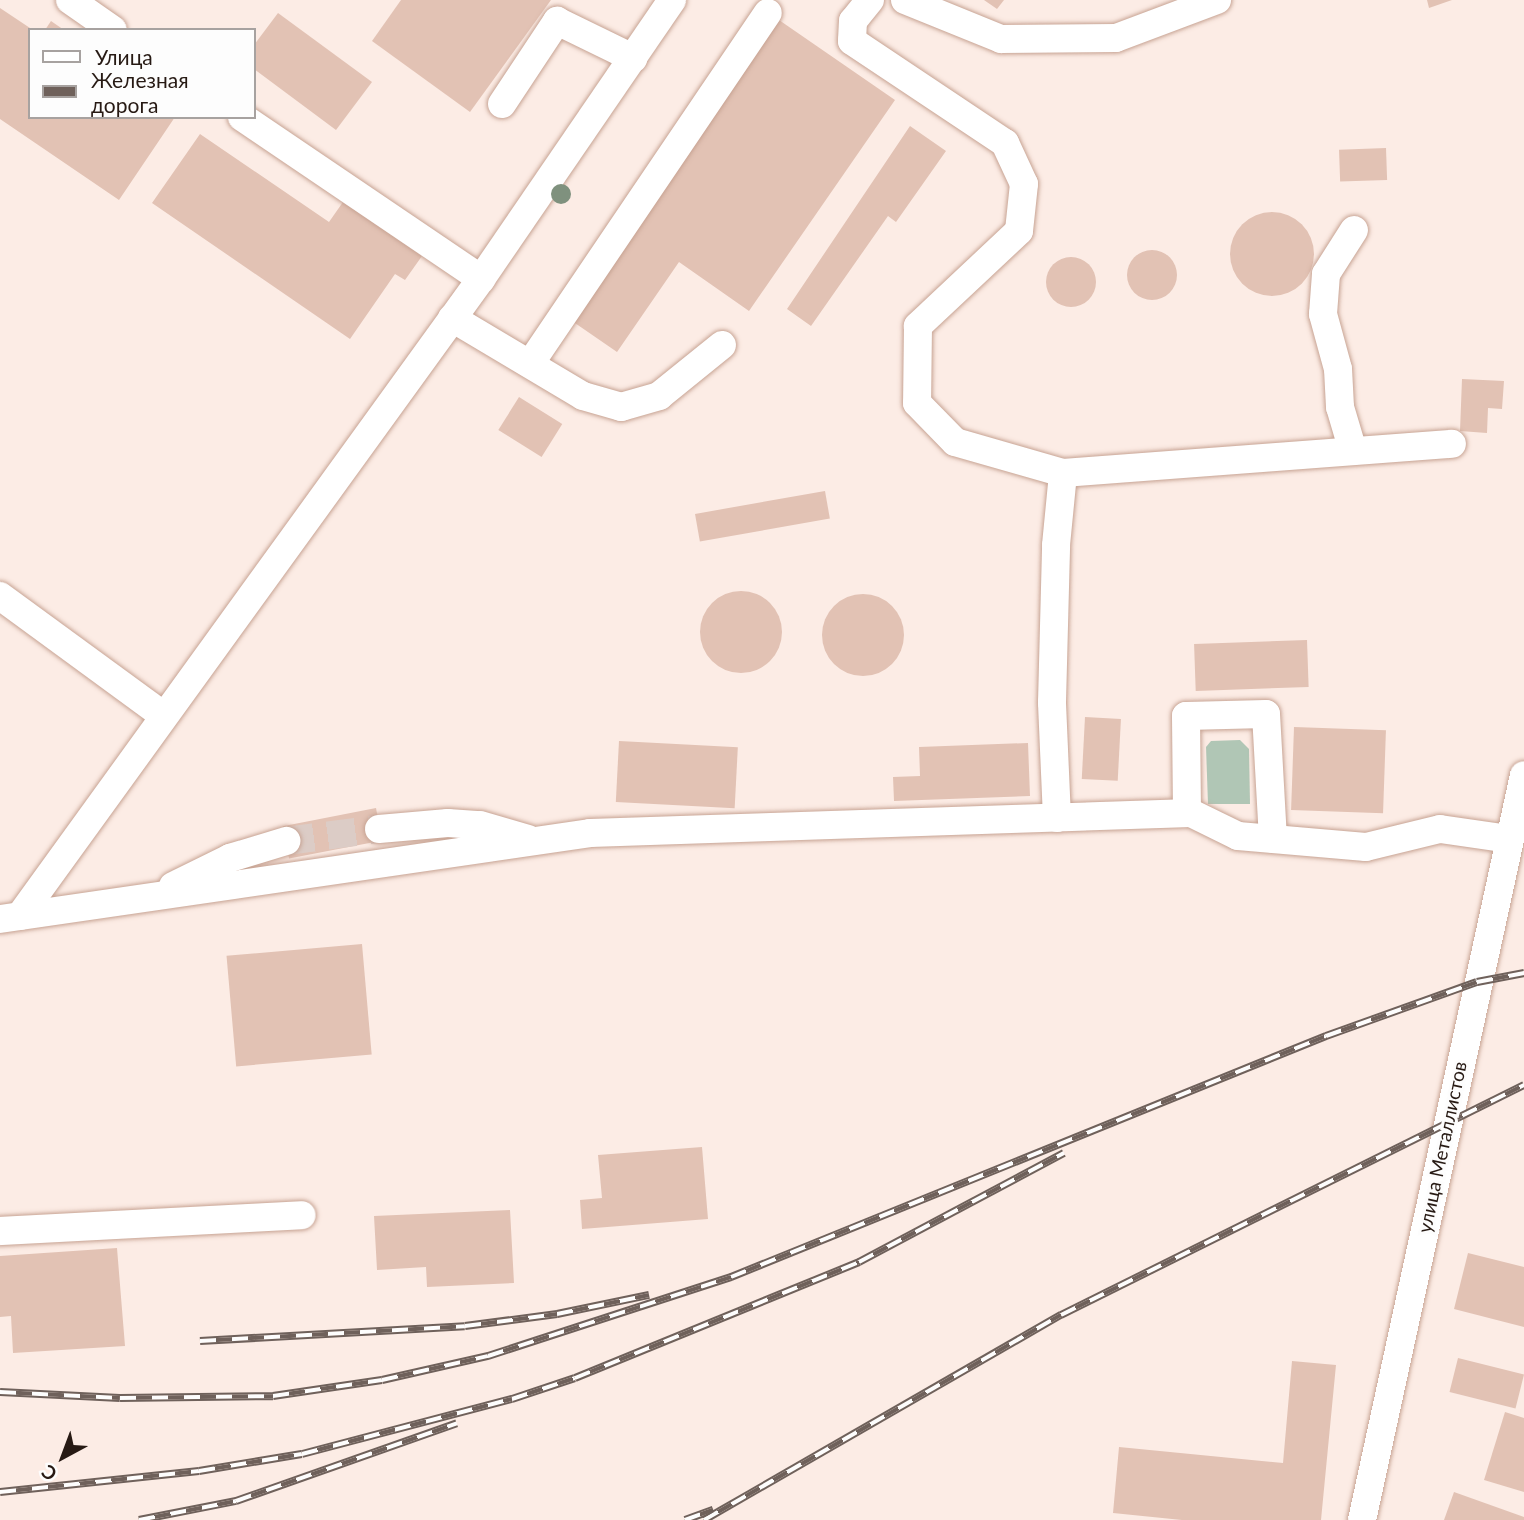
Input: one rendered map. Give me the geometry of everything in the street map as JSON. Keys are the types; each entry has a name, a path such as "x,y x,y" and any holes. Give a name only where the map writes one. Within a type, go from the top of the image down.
{"street":[{"path":"69,0 110,28"},
{"path":"10,917 164,716 481,279 673,0"},
{"path":"870,0 853,21 852,41 1005,143 1024,184 1019,231 918,326 917,403 955,442 1063,473 1452,444"},
{"path":"905,0 1001,38 1116,38 1217,0"},
{"path":"530,364 768,13"},
{"path":"502,104 557,21 633,58"},
{"path":"245,119 481,279"},
{"path":"1353,451 1340,407 1338,369 1323,314 1326,274 1354,230"},
{"path":"452,318 583,396 621,407 659,396 722,345"},
{"path":"1057,818 1052,702 1056,545 1063,473"},
{"path":"0,596 164,716"},
{"path":"1187,813 1186,716 1266,714 1273,839"},
{"name":"улица Металлистов","path":"1362,1520 1524,775"},
{"path":"10,917 590,833 1187,813 1238,836 1366,847 1440,829 1509,839"},
{"path":"379,829 448,822 480,825 533,841"},
{"path":"155,896 230,858 286,841"},
{"path":"0,1231 302,1215"}],"green space":[{"path":"1240,740 1249,749 1250,804 1208,804 1206,747 1211,741"}],"building":[{"path":"401,0 551,0 470,112 372,41"},
{"path":"984,0 1004,0 997,9"},
{"path":"1427,0 1452,0 1429,8"},
{"path":"0,8 30,28 28,119 174,119 119,200 0,119"},
{"path":"278,13 372,82 336,130 256,70 256,42"},
{"path":"779,20 895,100 749,311 679,262 617,352 572,321"},
{"path":"51,21 61,28 46,28"},
{"path":"910,126 946,151 896,222 888,216 811,326 787,309"},
{"path":"200,134 329,222 343,202 422,256 405,280 395,274 350,339 152,203"},
{"path":"1386,148 1387,180 1340,182 1339,150"},
{"path":"1264,212 1280,212 1296,219 1307,230 1314,246 1311,270 1302,284 1280,296 1264,296 1248,289 1237,278 1230,262 1230,246 1237,230 1248,219"},
{"path":"1152,250 1170,257 1177,275 1170,293 1152,300 1134,293 1127,275 1134,257"},
{"path":"1071,257 1089,264 1096,282 1089,300 1071,307 1053,300 1046,282 1053,264"},
{"path":"1462,379 1504,381 1502,409 1488,408 1487,433 1460,431"},
{"path":"519,397 562,424 542,457 498,430"},
{"path":"825,491 830,519 700,541 695,514"},
{"path":"741,591 757,594 770,603 779,616 782,632 779,648 770,661 757,670 741,673 725,670 712,661 703,648 700,632 703,616 712,603 725,594"},
{"path":"863,594 879,597 892,606 901,619 904,635 901,651 892,664 879,673 863,676 847,673 834,664 825,651 822,635 825,619 834,606 847,597"},
{"path":"1307,640 1309,687 1196,691 1194,644"},
{"path":"1085,717 1121,719 1118,781 1082,779"},
{"path":"1294,727 1386,730 1383,813 1291,810"},
{"path":"619,741 738,747 735,808 616,802"},
{"path":"1028,743 1030,796 894,801 893,777 920,776 919,747"},
{"path":"376,808 382,840 289,859 283,826"},
{"path":"362,944 372,1055 236,1066 227,956"},
{"path":"702,1147 708,1219 582,1229 580,1200 602,1198 598,1155"},
{"path":"510,1210 514,1283 427,1287 426,1267 377,1270 374,1216"},
{"path":"117,1248 125,1346 13,1353 11,1316 0,1317 0,1256"},
{"path":"1468,1253 1524,1267 1524,1327 1454,1309"},
{"path":"1458,1358 1524,1374 1516,1408 1450,1392"},
{"path":"1292,1361 1336,1365 1321,1520 1182,1520 1113,1513 1119,1447 1283,1463"},
{"path":"1505,1412 1524,1418 1524,1492 1484,1480"},
{"path":"1454,1492 1524,1517 1524,1520 1444,1520"}],"tunnel":[{"path":"286,841 379,829"}],"railway":[{"path":"0,1392 120,1398 273,1396 382,1380 488,1356 731,1277 1326,1036 1477,982 1524,973"},
{"path":"704,1520 1061,1315 1524,1085"},
{"path":"0,1492 199,1471 302,1454 512,1399 575,1378 859,1262 1064,1153"},
{"path":"200,1341 465,1326 557,1314 649,1295"},
{"path":"139,1520 236,1501 457,1423"},
{"path":"685,1520 713,1510"}]}
